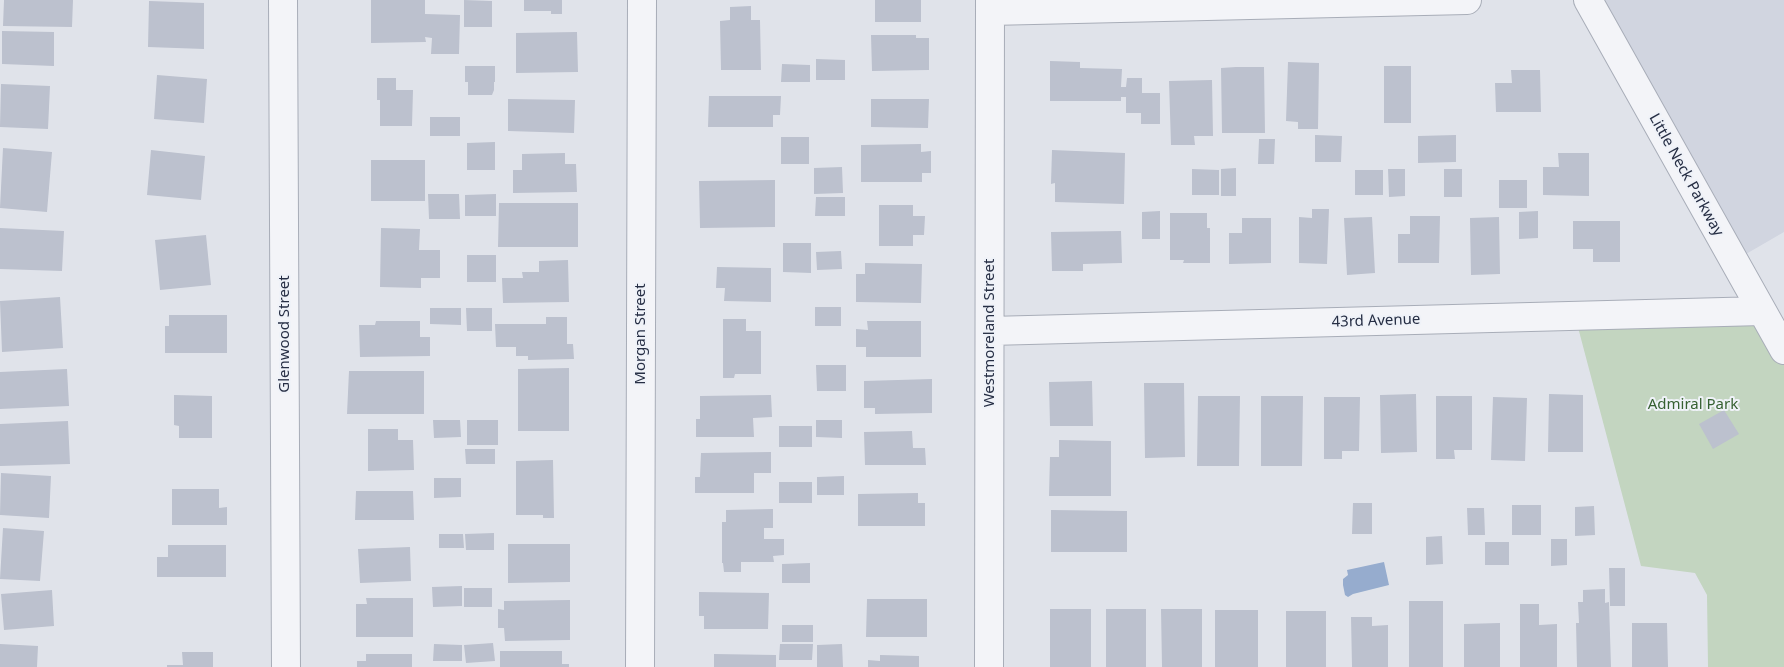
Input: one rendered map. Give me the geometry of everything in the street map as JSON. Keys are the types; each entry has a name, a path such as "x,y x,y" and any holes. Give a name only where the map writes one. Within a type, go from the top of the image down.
{"street":[{"name":"Glenwood Street","path":"283,0 286,667"},
{"name":"Morgan Street","path":"640,667 642,0"},
{"path":"990,6 1467,0"},
{"name":"Little Neck Parkway","path":"1588,0 1784,350"},
{"name":"Westmoreland Street","path":"989,667 990,6"},
{"name":"43rd Avenue","path":"990,331 1762,311"}],"shaded area":[{"path":"1588,0 1784,0 1784,232 1734,261"}],"green space":[{"name":"Admiral Park","path":"1762,311 1784,350 1784,667 1708,667 1707,595 1695,573 1641,566 1575,316"}],"water":[{"path":"1384,562 1389,585 1348,597 1345,595 1343,579 1348,575 1347,570"}],"building":[{"path":"4,0 73,0 72,27 3,26"},
{"path":"371,0 425,0 425,14 460,15 459,54 431,54 432,38 425,37 426,42 371,43"},
{"path":"464,0 492,1 492,27 464,27"},
{"path":"524,0 562,0 562,14 551,14 551,11 524,11"},
{"path":"875,0 921,0 921,22 875,22"},
{"path":"149,1 204,3 204,49 148,47"},
{"path":"751,6 751,20 760,20 761,70 721,70 720,21 730,20 730,7"},
{"path":"2,31 54,32 54,66 2,64"},
{"path":"577,32 578,72 516,73 516,33"},
{"path":"871,35 916,35 916,38 929,38 929,70 872,71"},
{"path":"816,59 845,60 845,80 816,80"},
{"path":"1050,61 1080,62 1080,68 1122,69 1121,87 1126,87 1127,78 1142,78 1142,93 1160,93 1160,124 1141,124 1141,113 1126,113 1126,97 1121,97 1121,101 1050,101"},
{"path":"1288,62 1319,63 1318,129 1298,129 1298,122 1286,121"},
{"path":"782,64 810,65 810,82 781,82"},
{"path":"465,66 495,66 495,82 492,95 468,95 468,82 465,82"},
{"path":"1384,66 1411,66 1411,123 1384,123"},
{"path":"1264,67 1265,133 1222,133 1221,68"},
{"path":"1511,70 1540,70 1541,112 1496,112 1495,83 1512,83"},
{"path":"157,75 207,79 204,123 154,119"},
{"path":"377,78 396,78 396,90 413,90 412,126 380,126 380,100 377,100"},
{"path":"1212,80 1213,136 1194,136 1195,145 1171,145 1169,81"},
{"path":"1,84 50,86 48,129 0,127"},
{"path":"709,96 781,96 780,115 773,115 773,127 708,127"},
{"path":"508,99 575,100 574,133 508,131"},
{"path":"871,99 929,99 928,128 871,127"},
{"path":"430,117 460,117 460,136 430,136"},
{"path":"1315,135 1342,136 1341,162 1315,162"},
{"path":"1456,135 1456,162 1418,163 1418,136"},
{"path":"781,137 809,137 809,164 781,164"},
{"path":"1259,139 1275,139 1274,164 1258,164"},
{"path":"495,142 495,170 467,170 467,143"},
{"path":"921,144 921,152 931,151 931,173 922,173 922,182 861,182 861,145"},
{"path":"3,148 52,152 47,212 0,208"},
{"path":"151,150 205,156 201,200 147,195"},
{"path":"1052,150 1125,153 1124,204 1055,202 1055,183 1051,184"},
{"path":"565,153 565,164 576,164 577,192 513,193 513,170 522,170 522,154"},
{"path":"1558,153 1589,153 1589,196 1543,195 1543,167 1559,167"},
{"path":"371,160 425,160 425,201 371,201"},
{"path":"842,167 843,193 814,194 814,168"},
{"path":"1236,168 1236,196 1221,196 1221,169"},
{"path":"1192,169 1219,170 1219,195 1192,195"},
{"path":"1388,169 1405,169 1405,196 1389,197"},
{"path":"1444,169 1462,169 1462,197 1444,197"},
{"path":"1355,170 1383,170 1383,195 1355,195"},
{"path":"775,180 775,227 700,228 699,181"},
{"path":"1499,180 1527,180 1527,208 1499,208"},
{"path":"428,194 459,194 460,219 429,219"},
{"path":"496,194 496,216 465,216 465,195"},
{"path":"816,197 845,197 845,216 815,216"},
{"path":"499,203 578,203 578,247 498,247"},
{"path":"879,205 913,205 913,216 925,216 924,235 913,235 913,246 879,246"},
{"path":"1312,209 1329,209 1327,264 1299,263 1299,217 1312,218"},
{"path":"1160,211 1160,239 1142,239 1142,212"},
{"path":"1538,211 1538,238 1519,239 1519,212"},
{"path":"1170,213 1207,213 1207,228 1210,228 1210,263 1183,263 1184,260 1170,260"},
{"path":"1410,216 1440,216 1439,263 1398,263 1398,234 1410,234"},
{"path":"1372,217 1375,273 1347,275 1344,218"},
{"path":"1499,217 1500,274 1471,275 1470,218"},
{"path":"1242,218 1271,218 1271,263 1229,264 1229,233 1242,233"},
{"path":"1573,221 1620,221 1620,262 1593,262 1593,249 1573,249"},
{"path":"0,228 64,231 62,271 0,269"},
{"path":"381,228 420,229 419,250 440,250 440,278 421,278 421,288 380,287"},
{"path":"1121,231 1122,263 1083,264 1083,271 1052,271 1051,232"},
{"path":"206,235 211,285 160,290 155,240"},
{"path":"783,243 811,243 811,273 783,272"},
{"path":"841,251 842,269 817,270 816,252"},
{"path":"467,255 496,255 496,282 467,282"},
{"path":"568,260 569,302 503,303 502,278 523,278 522,272 539,272 539,261"},
{"path":"865,263 922,264 921,303 856,302 856,274 865,274"},
{"path":"717,267 771,268 771,302 724,301 725,288 716,288"},
{"path":"60,297 63,348 2,352 0,301"},
{"path":"815,307 841,307 841,326 815,326"},
{"path":"430,308 461,308 461,325 430,324"},
{"path":"466,308 492,308 492,331 467,331"},
{"path":"169,315 227,315 227,353 165,353 165,326 169,326"},
{"path":"546,317 567,317 567,344 573,344 574,359 528,360 528,356 516,356 516,347 496,347 495,324 546,324"},
{"path":"723,319 746,319 746,331 761,331 761,374 735,374 734,378 723,378"},
{"path":"376,321 420,321 420,337 430,337 430,356 360,357 359,325 375,325"},
{"path":"867,321 921,321 921,357 866,357 866,347 856,347 856,329 868,330"},
{"path":"816,365 846,365 846,391 817,391"},
{"path":"569,368 569,431 518,431 518,369"},
{"path":"67,369 69,406 0,409 0,372"},
{"path":"349,371 424,371 424,414 347,414"},
{"path":"932,379 932,413 875,414 875,408 864,408 864,381"},
{"path":"1092,381 1093,426 1050,426 1049,382"},
{"path":"1144,383 1184,383 1185,457 1145,458"},
{"path":"1416,394 1417,452 1381,453 1380,395"},
{"path":"1549,394 1583,395 1583,452 1548,452"},
{"path":"174,395 212,396 212,438 179,438 179,426 174,425"},
{"path":"771,395 772,417 753,418 754,437 696,437 696,419 700,419 700,396"},
{"path":"1198,396 1240,396 1239,466 1197,466"},
{"path":"1261,396 1303,396 1302,466 1261,466"},
{"path":"1436,396 1472,396 1472,450 1454,450 1455,459 1436,459"},
{"path":"1324,397 1360,397 1359,451 1342,451 1342,459 1324,459"},
{"path":"1493,397 1527,398 1525,461 1491,460"},
{"path":"1724,410 1739,434 1713,449 1699,424"},
{"path":"433,420 460,420 461,437 434,438"},
{"path":"467,420 498,420 498,445 467,445"},
{"path":"816,420 842,420 842,438 816,437"},
{"path":"68,421 70,464 0,466 0,424"},
{"path":"779,426 812,426 812,447 779,447"},
{"path":"368,429 398,429 398,440 413,440 414,470 368,471"},
{"path":"912,431 913,448 925,448 926,465 865,465 864,432"},
{"path":"1059,440 1111,441 1111,496 1049,496 1050,457 1059,457"},
{"path":"465,449 495,449 495,464 466,464"},
{"path":"771,452 771,473 754,473 754,493 695,493 695,477 700,477 701,453"},
{"path":"553,460 554,518 543,518 543,515 516,515 516,461"},
{"path":"1,473 51,476 49,518 0,515"},
{"path":"844,476 844,495 817,495 817,477"},
{"path":"434,478 461,478 461,497 434,498"},
{"path":"779,482 812,482 812,503 779,503"},
{"path":"172,489 219,489 219,508 227,507 227,525 172,525"},
{"path":"356,491 413,491 414,520 355,520"},
{"path":"918,493 918,503 925,503 925,526 858,526 858,494"},
{"path":"1353,503 1372,503 1372,534 1352,534"},
{"path":"1512,505 1541,505 1541,535 1512,535"},
{"path":"1594,506 1595,535 1575,536 1575,507"},
{"path":"1467,508 1484,508 1485,535 1468,535"},
{"path":"773,509 773,528 764,528 764,539 784,539 784,555 773,556 774,562 741,562 741,572 724,572 722,563 722,522 726,522 726,510"},
{"path":"1051,510 1127,511 1127,552 1051,552"},
{"path":"3,528 44,531 40,581 0,579"},
{"path":"494,533 494,550 466,550 465,534"},
{"path":"439,534 463,534 464,548 439,548"},
{"path":"1442,536 1443,564 1426,565 1426,537"},
{"path":"1551,539 1567,539 1567,565 1551,566"},
{"path":"1485,542 1509,542 1509,565 1485,565"},
{"path":"508,544 570,544 570,582 508,583"},
{"path":"168,545 226,545 226,577 157,577 157,557 168,557"},
{"path":"410,547 411,581 360,583 358,549"},
{"path":"810,563 810,583 782,583 782,564"},
{"path":"1609,568 1625,568 1625,606 1610,606"},
{"path":"462,586 462,606 433,607 432,587"},
{"path":"464,588 492,588 492,607 464,607"},
{"path":"1605,589 1605,603 1609,602 1611,667 1577,667 1576,623 1579,623 1578,602 1583,602 1583,590"},
{"path":"52,590 54,626 4,630 1,594"},
{"path":"699,592 769,593 768,629 704,629 704,616 699,616"},
{"path":"366,598 413,598 413,637 356,637 356,604 367,604"},
{"path":"867,599 927,599 927,637 866,637"},
{"path":"570,600 570,640 505,641 504,628 498,628 498,609 504,610 504,601"},
{"path":"1409,601 1443,601 1443,667 1409,667"},
{"path":"1520,604 1539,604 1539,625 1557,624 1557,667 1520,667"},
{"path":"1050,609 1091,609 1091,667 1050,667"},
{"path":"1106,609 1146,609 1146,667 1106,667"},
{"path":"1161,609 1202,609 1202,667 1162,667"},
{"path":"1215,610 1258,610 1258,667 1215,667"},
{"path":"1286,611 1326,611 1326,667 1286,667"},
{"path":"1351,617 1372,617 1372,626 1388,625 1388,667 1352,667"},
{"path":"1500,623 1500,667 1464,667 1464,624"},
{"path":"1632,623 1667,623 1668,667 1632,667"},
{"path":"782,625 813,625 813,642 782,642"},
{"path":"493,643 495,661 466,663 464,645"},
{"path":"0,644 38,646 37,667 0,667"},
{"path":"434,644 462,645 462,661 433,661"},
{"path":"780,644 813,644 812,660 779,660"},
{"path":"842,644 843,667 817,667 817,645"},
{"path":"500,651 562,651 562,664 569,664 569,667 500,667"},
{"path":"182,652 213,652 213,667 167,667 167,665 183,665"},
{"path":"366,654 412,654 412,667 357,667 357,661 366,661"},
{"path":"714,654 776,655 776,667 714,667"},
{"path":"880,655 919,656 919,667 868,667 868,660 880,661"}]}
